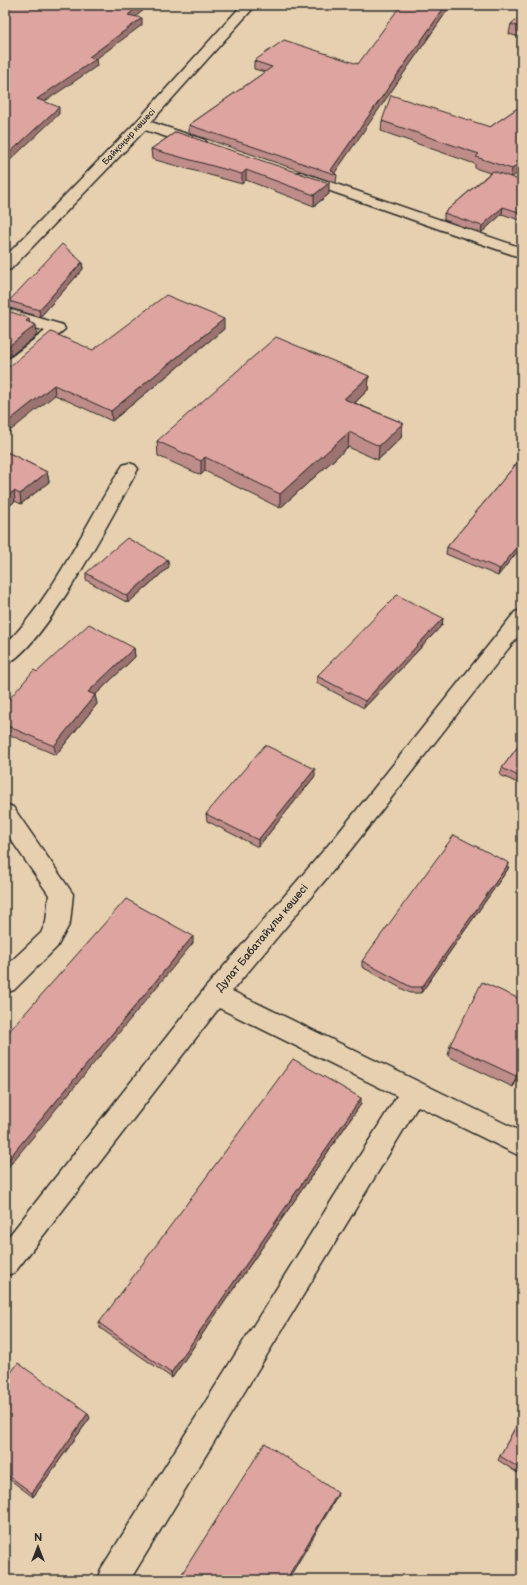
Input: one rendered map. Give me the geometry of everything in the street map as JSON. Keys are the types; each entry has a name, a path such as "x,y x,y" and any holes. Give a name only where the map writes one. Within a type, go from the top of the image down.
{"street":[{"name":"Байқоңыр көшесі","path":"5,266 142,124 249,5"},
{"path":"142,124 215,148"},
{"path":"287,172 522,253"},
{"path":"5,313 57,329 5,371"},
{"path":"5,657 35,624 77,561 129,469"},
{"name":"Дулат Бабатайұлы көшесі","path":"5,1263 215,994 344,842 522,616"},
{"path":"5,813 61,894 58,923 49,940 5,983"},
{"path":"215,994 522,1145"},
{"path":"112,1580 413,1092"}],"building":[{"path":"5,5 140,5 128,15 142,18 89,57 96,59 37,99 59,107 5,157"},
{"path":"401,5 446,5 331,170 337,175 189,125 272,67 254,61 284,40 358,64"},
{"path":"522,15 522,28 511,24"},
{"path":"391,95 490,127 522,105 522,160 512,169 476,157 479,154 382,121"},
{"path":"176,132 329,183 314,195 246,170 242,174 151,149"},
{"path":"493,171 522,181 522,213 503,207 482,226 444,213"},
{"path":"62,244 82,262 39,310 9,301"},
{"path":"166,295 224,319 111,411 54,385 5,424 5,367 10,366 51,332 93,350"},
{"path":"5,310 29,318 26,321 36,325 5,349"},
{"path":"276,337 369,376 344,399 403,423 379,446 349,432 280,494 205,457 201,461 157,441"},
{"path":"5,451 47,472 20,494 14,491 5,498"},
{"path":"522,457 522,541 500,569 447,547"},
{"path":"127,538 168,560 127,596 86,573"},
{"path":"397,595 443,618 365,701 317,676"},
{"path":"89,624 134,648 88,692 95,695 54,746 5,725 5,704 34,670 37,672"},
{"path":"522,741 522,778 502,768"},
{"path":"265,745 315,769 258,840 206,814"},
{"path":"454,835 509,863 422,987 411,987 362,961"},
{"path":"126,899 193,936 5,1163 5,1036"},
{"path":"482,982 522,1000 522,1064 516,1076 450,1045"},
{"path":"293,1059 361,1098 171,1373 99,1323"},
{"path":"18,1363 88,1413 32,1493 5,1473 5,1381"},
{"path":"522,1415 522,1470 500,1456"},
{"path":"265,1443 338,1493 286,1580 178,1580"}]}
